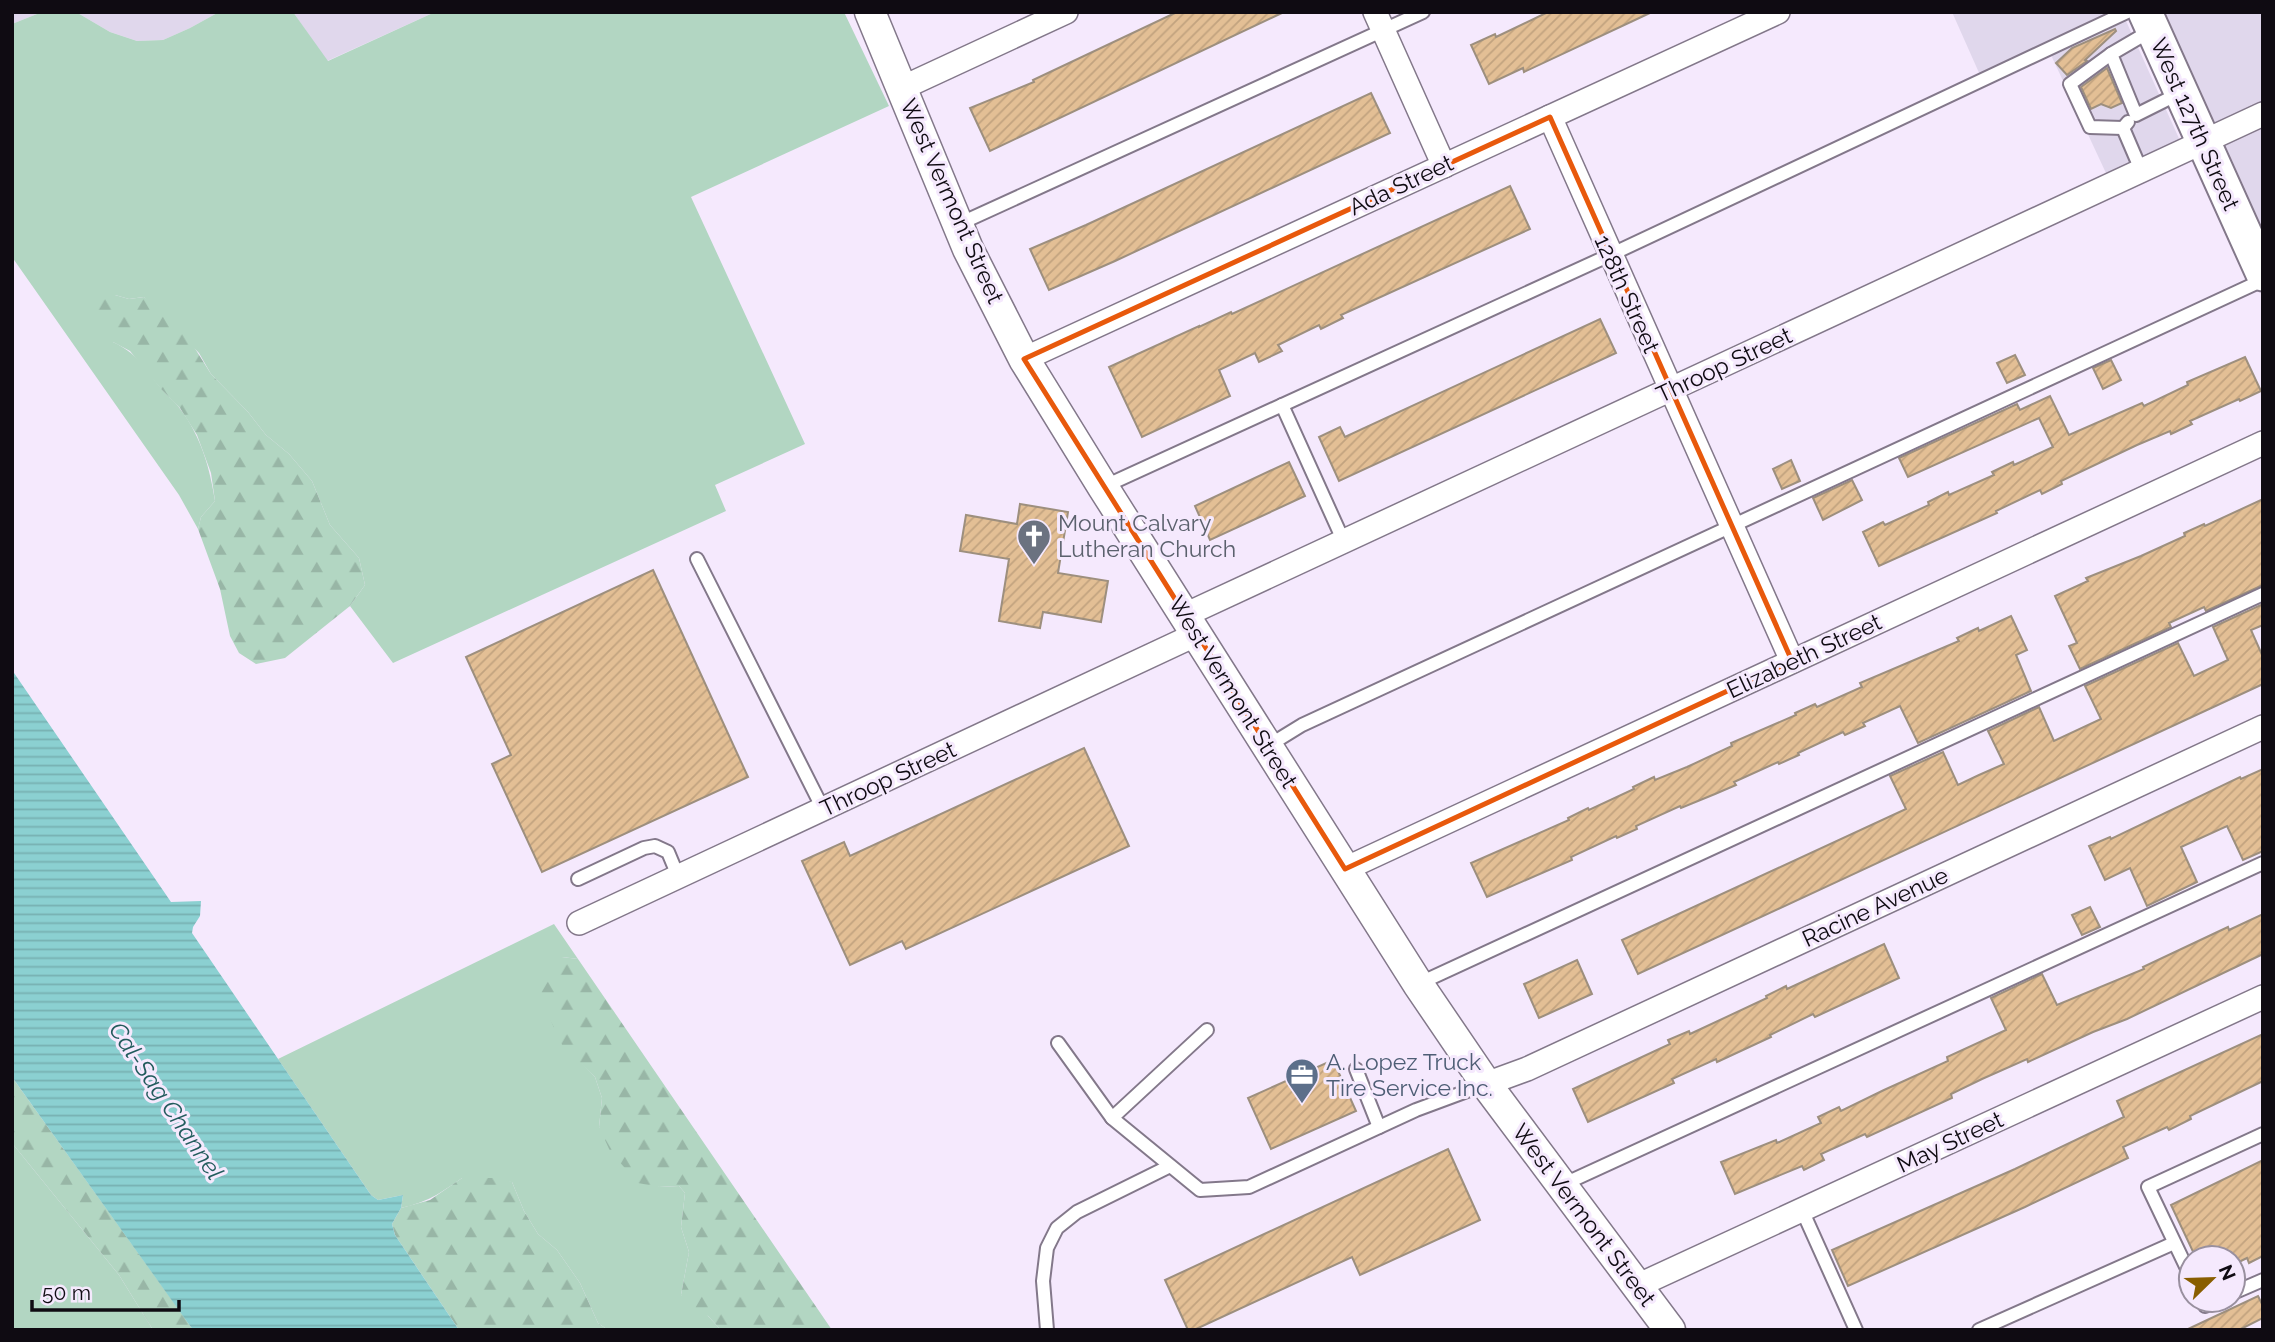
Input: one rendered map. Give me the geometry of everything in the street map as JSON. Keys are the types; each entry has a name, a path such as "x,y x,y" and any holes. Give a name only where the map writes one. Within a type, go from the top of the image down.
{"main road":[{"name":"West 127th Street","path":"2142,18 2204,141 2263,274"}],"street":[{"name":"West Vermont Street","path":"870,12 968,249 1024,359 1418,984 1486,1084 1670,1330"},
{"path":"902,88 1066,12"},
{"name":"Ada Street","path":"1024,359 1778,12"},
{"path":"1379,21 1444,166"},
{"name":"Throop Street","path":"579,923 823,809 1191,625 1344,542 2263,114"},
{"name":"128th Street","path":"1550,117 1792,662"},
{"name":"Elizabeth Street","path":"1345,869 2263,443"},
{"name":"Racine Avenue","path":"1486,1084 1527,1069 2263,727"},
{"name":"May Street","path":"1637,1286 2263,997"}],"lane":[{"path":"959,224 1379,21 1423,12"},
{"path":"2142,18 2111,54 2070,83 2090,127 2123,128 2136,115 2181,93"},
{"path":"1103,487 1610,255 2142,18"},
{"path":"2111,54 2136,115"},
{"path":"2123,128 2141,170"},
{"path":"1268,747 1303,725 2263,280"},
{"path":"1282,405 1344,542"},
{"path":"697,559 823,809"},
{"path":"1418,984 2263,594"},
{"path":"578,879 644,848 655,846 668,852 678,876"},
{"path":"1562,1185 2263,863"},
{"path":"1112,1118 1207,1030"},
{"path":"1058,1043 1112,1118 1200,1190 1249,1188 1416,1110 1486,1084"},
{"path":"1356,1069 1379,1127"},
{"path":"2177,1249 2148,1187 2263,1134"},
{"path":"1046,1330 1043,1281 1047,1248 1057,1228 1077,1212 1170,1166"},
{"path":"1802,1210 1856,1330"},
{"path":"1979,1330 2174,1243"}],"highlighted area":[{"path":"1550,117 1792,661 1345,869 1024,359"}],"shaded area":[{"path":"12,12 42,12 12,24"},
{"path":"76,12 219,12 163,40 137,41 110,32"},
{"path":"293,12 435,12 327,61"},
{"path":"1952,12 2122,12 2186,154 2112,186 2051,55 1984,84"},
{"path":"2165,12 2263,12 2263,229"}],"green space":[{"path":"42,12 76,12 110,32 137,41 163,40 219,12 293,12 328,61 435,12 844,12 889,106 691,197 805,444 715,485 726,511 393,663 350,606 365,585 359,558 330,525 312,481 211,374 199,353 144,297 129,299 115,295 113,342 139,361 179,407 204,453 215,501 201,517 198,529 179,495 12,257 12,24"},
{"path":"115,295 129,299 144,297 179,323 211,374 312,481 330,525 359,558 365,585 350,606 285,658 256,664 239,653 230,636 220,589 198,529 201,517 215,501 211,473 197,435 180,408 130,351 113,342 95,313 96,299"},
{"path":"554,924 578,959 562,957 581,1063 595,1077 602,1098 599,1127 659,1187 679,1186 685,1193 681,1227 689,1252 681,1295 721,1330 608,1330 598,1323 580,1283 557,1250 538,1234 524,1211 512,1182 462,1178 433,1197 401,1208 403,1195 378,1200 371,1195 278,1059"},
{"path":"552,959 578,959 832,1330 721,1330 708,1316 691,1312 681,1295 689,1252 681,1227 685,1193 679,1186 659,1187 638,1183 610,1151 599,1127 602,1098 595,1077 563,1047 536,989 537,971"},
{"path":"12,1077 193,1330 153,1330 119,1275 12,1143"},
{"path":"12,1143 119,1275 153,1330 12,1330"},
{"path":"462,1178 500,1178 512,1182 524,1211 538,1234 557,1250 580,1283 598,1323 608,1330 459,1330 395,1235 392,1224 401,1208 430,1200"}],"water":[{"name":"Cal-Sag Channel","path":"12,670 171,902 201,901 200,916 192,933 371,1195 378,1200 403,1195 401,1208 392,1224 395,1235 459,1330 193,1330 12,1077"}],"building":[{"path":"1177,12 1284,12 990,151 970,108 1034,82 1033,80"},
{"path":"1548,12 1652,12 1524,72 1523,68 1489,84 1471,45 1495,34 1496,37"},
{"path":"2115,29 2116,31 2085,60 2087,61 2067,75 2056,63 2072,48"},
{"path":"2107,68 2122,103 2111,108 2101,104 2091,109 2081,87"},
{"path":"1371,93 1390,133 1049,290 1030,249"},
{"path":"1510,186 1530,229 1341,315 1343,318 1321,329 1319,325 1278,345 1282,351 1259,362 1255,353 1219,370 1230,396 1142,437 1109,367 1231,312 1232,314"},
{"path":"1600,319 1616,353 1339,481 1319,437 1340,427 1345,437"},
{"path":"2015,355 2025,375 2007,383 1997,363"},
{"path":"2245,357 2261,391 2190,421 2192,424 2171,434 2170,431 2137,445 2061,481 2062,484 2042,494 2040,490 1996,511 1997,513 1879,566 1863,532 1929,505 1928,502 1948,492 1949,495 1994,475 1992,472 2013,462 2014,465 2053,447 2039,418 1908,477 1899,458 2017,404 2020,410 2050,396 2069,435 2142,403 2144,406 2188,385 2187,382"},
{"path":"2111,360 2121,380 2103,389 2093,368"},
{"path":"1791,460 1800,481 1782,489 1773,469"},
{"path":"1289,462 1305,496 1210,540 1195,506"},
{"path":"1852,480 1862,500 1823,520 1813,498"},
{"path":"2263,499 2263,585 2206,611 2204,607 2169,623 2171,627 2080,669 2069,646 2077,643 2055,596 2088,581 2086,578 2141,556 2185,536 2184,533"},
{"name":"Mount Calvary Lutheran Church","path":"1020,504 1068,512 1058,573 1108,581 1101,622 1043,612 1040,628 999,621 1009,559 960,551 966,515 1017,524"},
{"path":"653,570 748,777 542,872 492,764 511,755 466,657"},
{"path":"2263,604 2263,625 2251,630 2263,657 2263,684 1638,974 1622,940 1906,809 1890,776 1943,752 1958,785 2004,764 1988,731 2039,707 2054,741 2101,719 2085,686 2178,643 2194,676 2228,660 2213,627"},
{"path":"2011,616 2027,650 2016,655 2031,691 1918,743 1900,706 1863,723 1865,726 1845,735 1843,732 1798,753 1799,755 1734,782 1736,785 1681,808 1680,806 1636,826 1637,829 1571,857 1572,860 1487,897 1471,863 1569,820 1568,818 1634,789 1633,787 1654,777 1655,780 1687,767 1732,746 1731,743 1796,715 1795,713 1815,704 1817,707 1862,687 1860,683 1959,641 1957,638 1978,628 1979,631"},
{"path":"1084,748 1129,846 906,949 902,941 850,965 802,861 844,842 850,856"},
{"path":"2263,769 2263,851 2243,860 2227,826 2181,847 2197,882 2147,906 2130,868 2105,880 2089,846 2110,837 2111,839 2240,777 2241,779"},
{"path":"2090,907 2100,927 2082,935 2072,915"},
{"path":"2263,914 2263,954 2127,1019 1982,1079 1951,1094 1952,1098 1867,1137 1865,1134 1821,1154 1824,1160 1804,1170 1802,1166 1735,1194 1721,1162 1776,1140 1777,1143 1821,1123 1818,1117 1839,1107 1841,1111 1948,1061 1947,1057 2006,1030 1991,998 2042,974 2057,1005 2144,969 2143,967 2228,927 2229,930"},
{"path":"1884,944 1899,978 1815,1017 1813,1014 1717,1062 1716,1059 1672,1079 1674,1083 1588,1122 1573,1089 1670,1044 1668,1040 1689,1031 1690,1034 1767,998 1766,996 1786,986 1787,989"},
{"path":"1577,960 1592,994 1539,1018 1524,984"},
{"path":"2263,1034 2263,1081 2190,1116 2191,1119 2169,1130 2167,1127 2123,1147 2128,1158 1848,1286 1832,1250 2015,1169 2124,1117 2117,1101"},
{"name":"A. Lopez Truck Tire Service Inc.","path":"1333,1060 1356,1111 1271,1149 1248,1098"},
{"path":"1448,1149 1480,1220 1360,1275 1352,1257 1194,1330 1188,1330 1165,1280"},
{"path":"2263,1160 2263,1256 2249,1263 2247,1244 2189,1244 2171,1205"},
{"path":"2258,1296 2263,1306 2263,1318 2239,1330 2186,1330 2220,1314 2247,1314 2247,1301"}],"place":[{"name":"Mount Calvary Lutheran Church","path":"1034,566"},
{"name":"A. Lopez Truck Tire Service Inc.","path":"1302,1105"}]}
